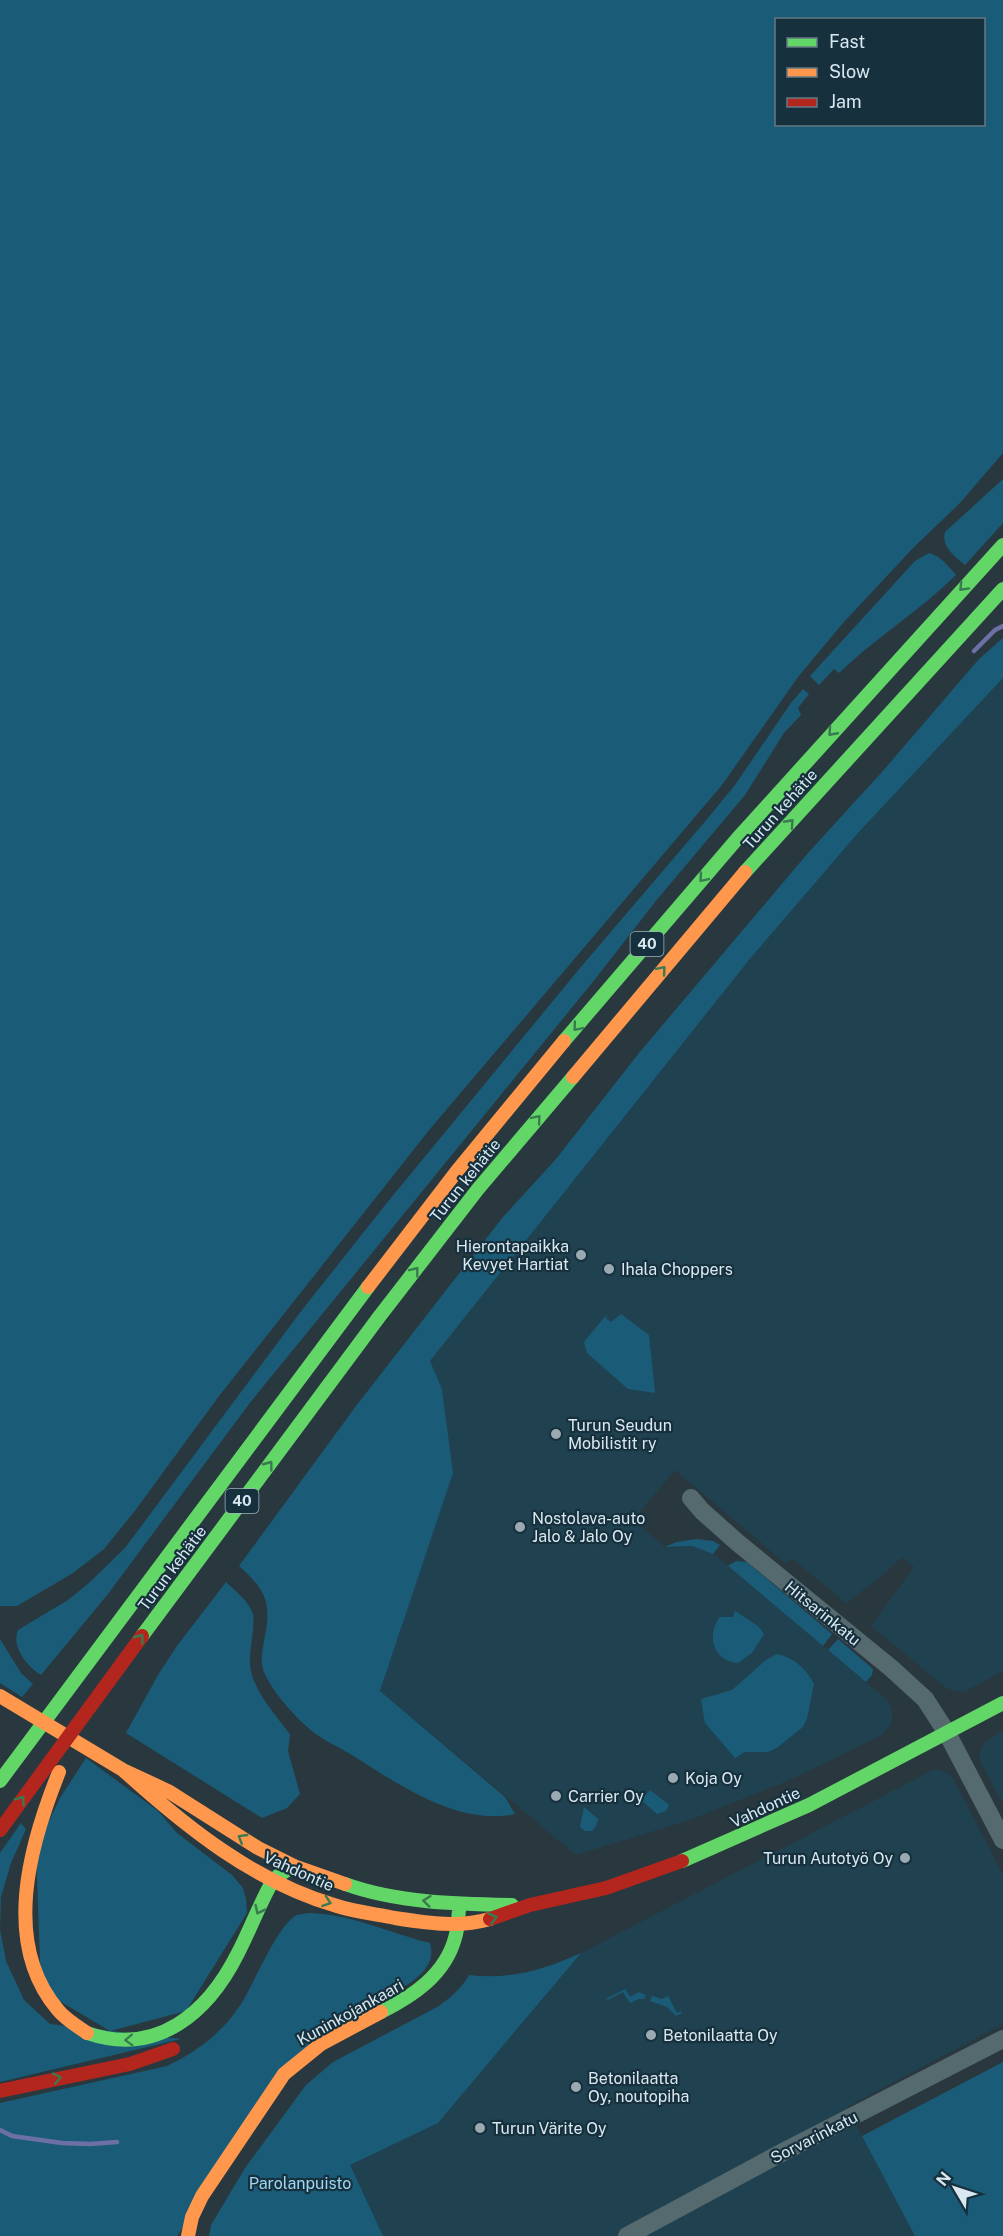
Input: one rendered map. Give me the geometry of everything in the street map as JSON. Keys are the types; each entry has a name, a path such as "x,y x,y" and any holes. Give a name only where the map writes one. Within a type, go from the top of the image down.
{"main road":[{"name":"Turun kehätie","path":"0,1781 311,1362 536,1074 736,839 1003,545"},
{"name":"Turun kehätie","path":"0,1830 42,1770 379,1317 478,1189 744,874 1003,589"},
{"path":"24,1726 79,1673"},
{"name":"Vahdontie","path":"0,1696 123,1770 168,1791 258,1848 294,1866 355,1888 394,1897 459,1904 497,1903 526,1906"},
{"name":"Vahdontie","path":"123,1770 158,1803 185,1824 222,1850 273,1880 291,1895 420,1922 459,1925 496,1918 526,1906 605,1888 690,1857 770,1824 1003,1703"},
{"path":"12,1909 19,1873 41,1810 91,1704"},
{"path":"18,1963 36,1996 60,2021 105,2038 135,2040 151,2037 180,2024 208,2001 224,1980 273,1880 294,1866"},
{"path":"291,1895 294,1866"},
{"name":"Kuninkojankaari","path":"188,2236 192,2217 202,2196 284,2074 298,2060 325,2040 426,1986 442,1968 450,1953 459,1925 459,1904"},
{"path":"0,2091 130,2064 155,2057 188,2043"}],"street":[{"name":"Hitsarinkatu","path":"692,1498 702,1511 738,1543 915,1688 947,1733 1003,1840"},
{"name":"Sorvarinkatu","path":"627,2236 783,2152 1003,2039"}],"shaded area":[{"path":"1003,678 1003,1671 964,1692 954,1691 945,1687 871,1626 914,1567 902,1557 846,1603 792,1558 786,1564 675,1470 633,1520 666,1548 693,1546 711,1552 886,1699 892,1709 892,1723 882,1735 790,1780 690,1820 576,1855 380,1691 453,1473 442,1389 430,1361 749,960 858,833"},
{"path":"1003,1731 1003,1804 981,1763 979,1754 985,1742"},
{"path":"935,1769 953,1778 1003,1875 1003,2024 847,2107 915,2236 383,2236 349,2165 438,2123 581,1953"}],"green space":[{"path":"0,0 1003,0 1003,453 959,504 914,547 843,623 798,677 722,785 430,1129 219,1396 104,1549 73,1573 17,1606 0,1606"},
{"path":"1003,479 1003,523 965,565 947,547 945,532"},
{"path":"929,553 941,559 956,575 839,673 834,669 819,685 810,676 915,561"},
{"path":"1003,638 1003,678 858,833 749,960 430,1361 442,1389 453,1473 380,1691 505,1797 515,1814 493,1816 472,1814 450,1808 408,1790 316,1734 277,1694 267,1679 262,1664 267,1617 265,1599 256,1583 239,1566 356,1406 503,1217 556,1159 639,1053 808,853 882,772 979,659"},
{"path":"803,689 809,694 798,708 801,715 784,733 745,795 655,902 596,978 249,1404 108,1594 41,1675 22,1656 17,1643 18,1630 68,1600 125,1548 302,1310 580,968 735,785"},
{"path":"607,1314 606,1318 611,1322 621,1314 649,1335 655,1393 628,1389 587,1353 584,1342"},
{"path":"696,1539 713,1541 720,1545 713,1554 693,1546 664,1547 677,1542"},
{"path":"736,1561 747,1562 832,1634 823,1646 728,1566"},
{"path":"226,1582 245,1600 253,1614 250,1659 252,1674 265,1702 290,1734 288,1751 300,1794 287,1808 262,1818 126,1733 177,1646"},
{"path":"735,1611 758,1626 764,1634 752,1653 738,1663 723,1658 714,1646 713,1639 713,1631 720,1617 733,1617"},
{"path":"0,1639 21,1673 33,1684 22,1697 0,1683"},
{"path":"838,1639 873,1669 872,1675 866,1682 828,1650"},
{"path":"777,1654 799,1665 814,1684 807,1718 803,1727 778,1747 768,1752 745,1752 735,1758 705,1723 701,1699 732,1690 766,1660"},
{"path":"86,1758 158,1811 177,1833 232,1875 243,1888 246,1899 247,1913 186,2011 110,2031 41,1990 36,1848 60,1798"},
{"path":"650,1790 669,1805 666,1811 657,1814 641,1800"},
{"path":"584,1807 598,1819 592,1831 585,1831 580,1827"},
{"path":"21,1823 26,1829 11,1863 1,1897 0,1929 0,1853"},
{"path":"309,1913 355,1920 430,1943 430,1960 420,1974 399,1990 333,2022 316,2033 177,2236 0,2236 0,2103 167,2066 189,2054 218,2032 234,2014 273,1944 288,1923 296,1915"},
{"path":"0,1929 6,1961 24,2000 50,2024 181,2039 0,2082"},
{"name":"Parolanpuisto","path":"581,1953 438,2123 350,2165 383,2236 209,2236 211,2225 245,2168 306,2085 333,2062 439,2006 456,1992 469,1975 512,1975 540,1969"},
{"path":"625,1989 630,1997 639,1992 646,1995 644,1999 630,2003 623,1992 606,1999"},
{"path":"652,1996 662,1999 668,1996 677,2013 681,2011 682,2013 676,2016 667,2007 650,2001"},
{"path":"1003,2062 1003,2236 915,2236 862,2136"}],"waterway":[{"path":"974,651 995,630 1003,626"},
{"path":"0,2130 12,2136 62,2143 117,2142"}],"traffic: fast":[{"path":"564,1041 737,839 1003,545"},
{"path":"745,872 1003,589"},
{"path":"142,1636 379,1317 478,1189 573,1077"},
{"path":"0,1781 368,1287"},
{"path":"682,1861 809,1805 1003,1703"},
{"path":"87,2033 112,2039 136,2039 158,2034 178,2024 195,2011 226,1975 272,1882 294,1866"},
{"path":"345,1884 407,1899 512,1905"},
{"path":"381,2012 416,1991 444,1963 456,1935 459,1910"}],"traffic: slow":[{"path":"573,1077 745,872"},
{"path":"368,1287 457,1171 564,1041"},
{"path":"0,1696 123,1770 168,1791 258,1848 294,1866 345,1884"},
{"path":"123,1770 171,1812 222,1850 277,1883 307,1896 351,1910 419,1922 455,1924 490,1919"},
{"path":"59,1772 48,1800 31,1861 26,1893 26,1924 30,1955 40,1983 58,2010 87,2033"},
{"path":"188,2236 192,2217 202,2196 284,2074 321,2044 381,2012"}],"traffic: jam":[{"path":"0,1830 142,1636"},
{"path":"490,1919 530,1905 606,1888 682,1861"},
{"path":"0,2091 130,2064 173,2049"}],"place":[{"name":"Hierontapaikka Kevyet Hartiat","path":"581,1255"},
{"name":"Ihala Choppers","path":"609,1269"},
{"name":"Turun Seudun Mobilistit ry","path":"556,1434"},
{"name":"Nostolava-auto Jalo & Jalo Oy","path":"520,1527"},
{"name":"Koja Oy","path":"673,1778"},
{"name":"Carrier Oy","path":"556,1796"},
{"name":"Turun Autotyö Oy","path":"905,1858"},
{"name":"Betonilaatta Oy","path":"651,2035"},
{"name":"Betonilaatta Oy, noutopiha","path":"576,2087"},
{"name":"Turun Värite Oy","path":"480,2128"}]}
